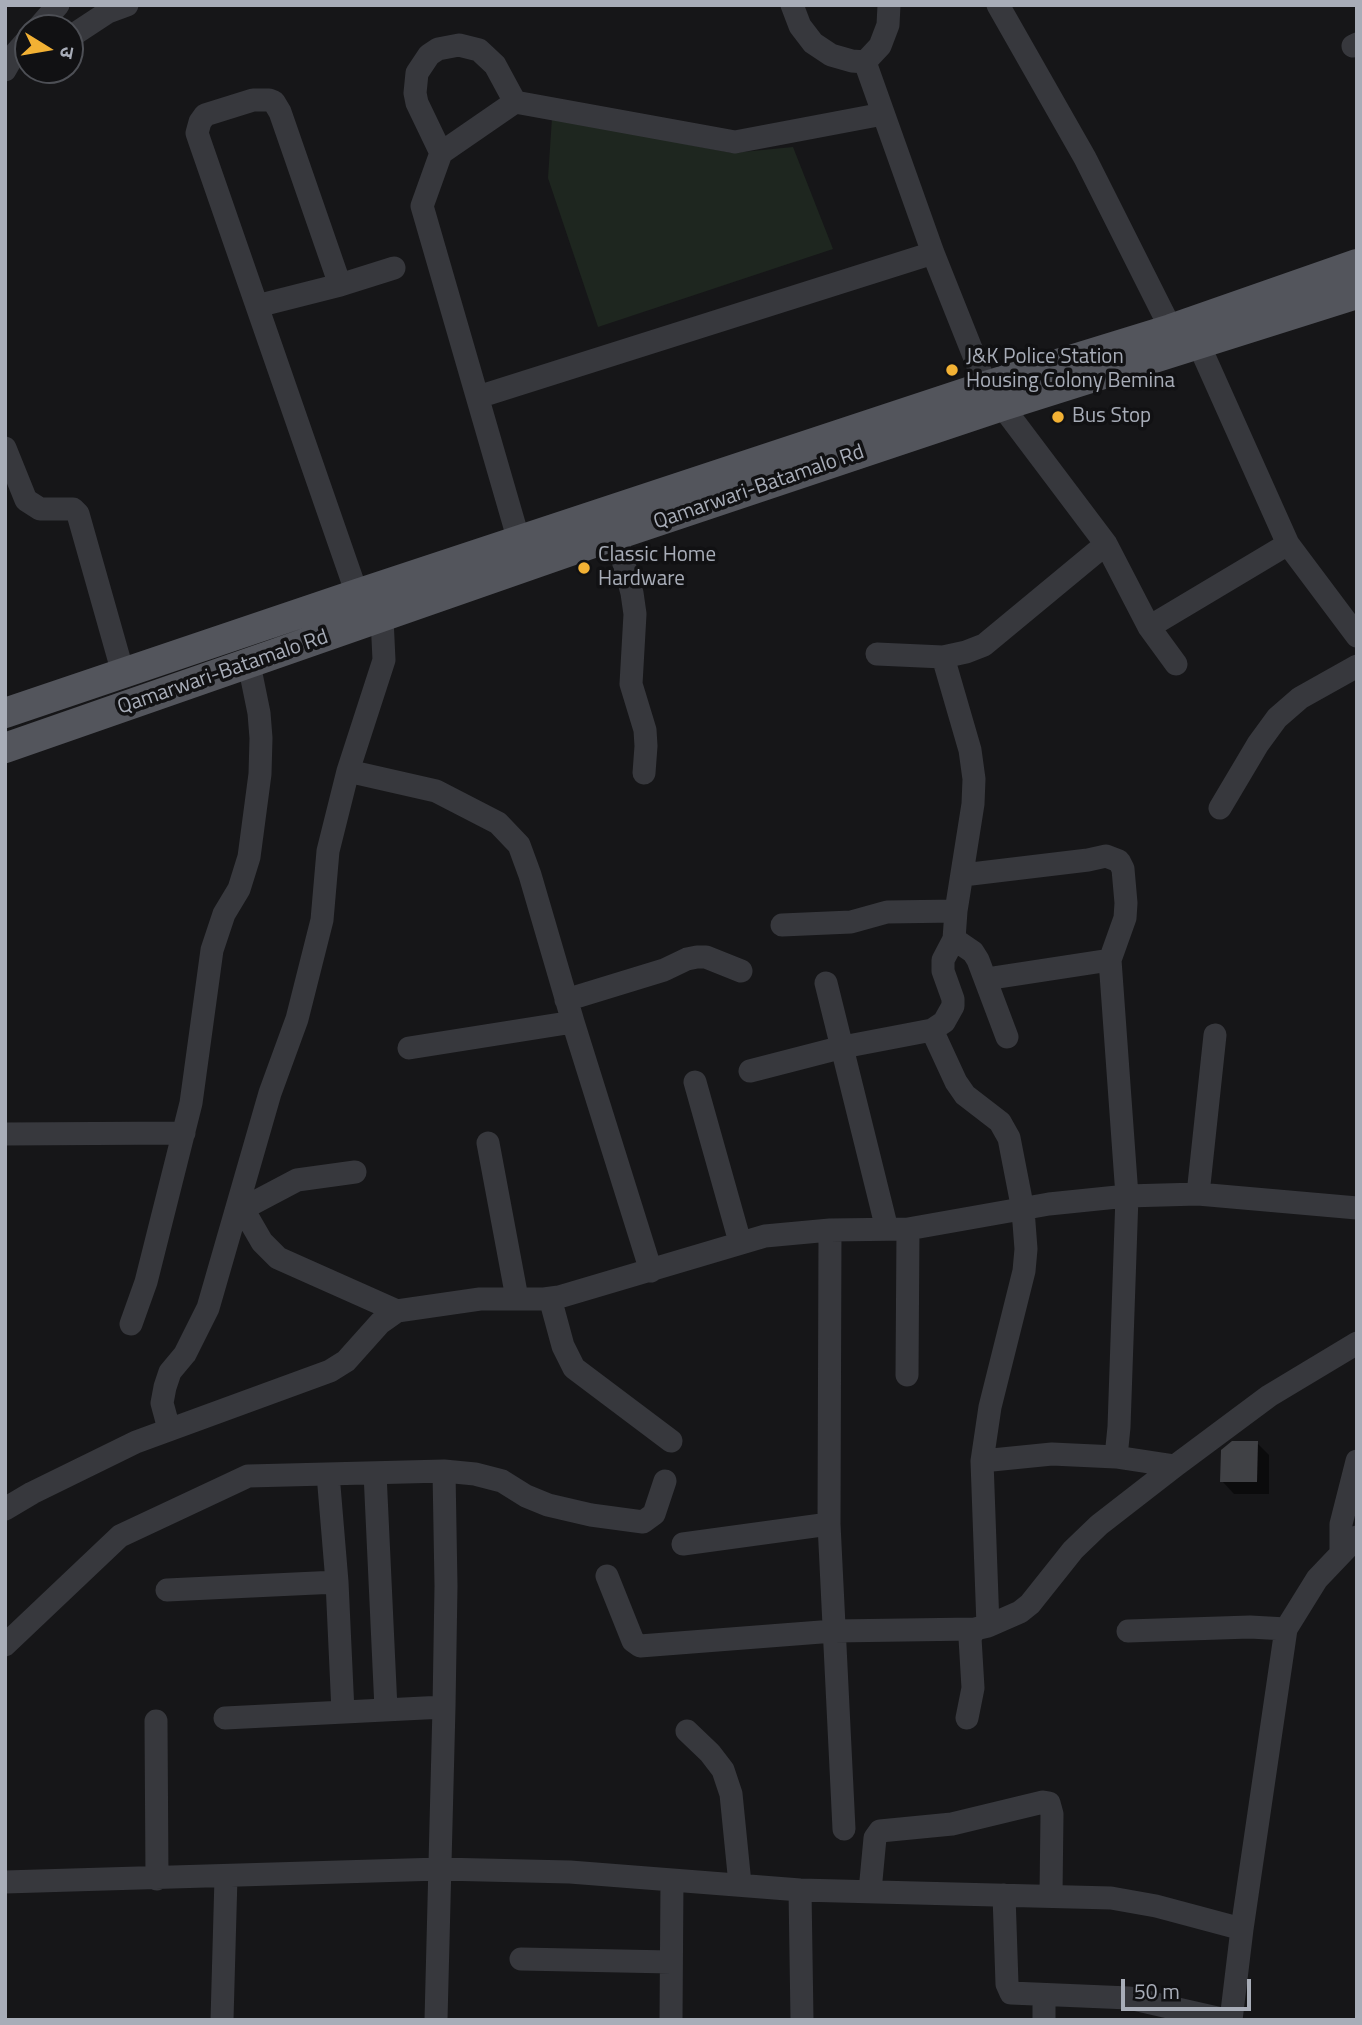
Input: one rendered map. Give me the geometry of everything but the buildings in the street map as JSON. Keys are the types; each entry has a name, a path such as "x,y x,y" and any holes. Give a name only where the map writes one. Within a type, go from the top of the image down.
{"main road":[{"name":"Qamarwari-Batamalo Rd","path":"5,748 616,536 1171,329 1357,264"},
{"name":"Qamarwari-Batamalo Rd","path":"5,713 519,541 994,396 1199,345 1357,294"}],"street":[{"path":"84,28 108,12 127,5"},
{"path":"792,5 800,26 813,43 831,55 865,62"},
{"path":"865,62 880,46 888,25 889,5"},
{"path":"998,5 1085,158 1171,329"},
{"path":"441,153 417,103 415,93 417,73 429,55 459,44 479,50 495,65 515,102"},
{"path":"5,70 14,55"},
{"path":"865,62 933,254 994,396 1106,544 1149,627 1176,664"},
{"path":"340,285 280,113 274,103 269,100 253,100 205,115 197,132 357,594"},
{"path":"519,541 422,206 441,153 515,102 736,142 883,114"},
{"path":"478,397 933,254"},
{"path":"257,306 394,268"},
{"path":"1199,345 1288,544 1357,636"},
{"path":"5,448 26,500 40,509 73,509 78,514 123,673"},
{"path":"616,536 635,614 631,684 645,730 644,773"},
{"path":"877,654 943,657 984,645 1106,544"},
{"path":"1149,627 1288,544"},
{"path":"169,1429 162,1403 165,1387 170,1372 185,1354 208,1308 242,1206 270,1093 300,1007 322,920 328,850 348,771 382,668 382,618"},
{"path":"750,1071 843,1047 932,1030 944,1022 953,1006 943,966 954,939 973,804 974,779 970,750 943,657"},
{"path":"131,1324 146,1282 191,1103 212,950 224,914 239,889 249,857 260,774 261,738 259,713 248,664"},
{"path":"1220,808 1258,744 1277,718 1300,698 1357,666"},
{"path":"348,771 436,791 498,823 519,845 651,1271"},
{"path":"962,875 1106,856 1119,861 1123,869 1125,918 1110,960 1127,1196 1116,1457"},
{"path":"782,925 851,922 887,912 956,911"},
{"path":"954,939 973,952 1007,1037"},
{"path":"566,1000 697,957 706,957 741,971"},
{"path":"986,979 1110,960"},
{"path":"826,984 898,1229 907,1375"},
{"path":"409,1048 573,1022"},
{"path":"932,1030 956,1082 965,1095 1000,1122 1009,1138 1023,1210 1026,1250 1024,1271 990,1407 982,1461 981,1627 969,1643 973,1688 967,1718"},
{"path":"1198,1194 1215,1035"},
{"path":"695,1082 740,1242"},
{"path":"5,1134 184,1133"},
{"path":"488,1143 517,1298"},
{"path":"242,1206 297,1180 355,1172"},
{"path":"5,1509 76,1471 169,1429 330,1371 346,1361 380,1323 397,1311 480,1299 550,1298 765,1236 830,1230 898,1229 1049,1204 1127,1196 1198,1194 1357,1208"},
{"path":"242,1206 262,1242 278,1258 397,1311"},
{"path":"830,1230 829,1524 844,1829"},
{"path":"550,1298 563,1346 574,1368 671,1441"},
{"path":"607,1576 634,1641 640,1646 834,1630 981,1627 1020,1612 1030,1604 1073,1550 1099,1525 1175,1466 1269,1396 1357,1343"},
{"path":"982,1461 1052,1454 1116,1457 1175,1466"},
{"path":"1231,2020 1241,1929 1280,1654 1286,1629 1317,1579 1349,1545 1341,1524 1357,1461"},
{"path":"436,2020 446,1586 444,1471"},
{"path":"5,1645 120,1536 248,1476 444,1471 502,1481 526,1496 548,1505 636,1522 652,1517 666,1481"},
{"path":"375,1473 386,1709"},
{"path":"328,1474 337,1582 342,1712"},
{"path":"683,1544 829,1524"},
{"path":"167,1590 337,1582"},
{"path":"1128,1631 1250,1627 1286,1629"},
{"path":"225,1718 444,1706"},
{"path":"156,1721 157,1879"},
{"path":"687,1731 723,1770 731,1794 740,1884"},
{"path":"870,1891 875,1838 880,1831 952,1824 1043,1802 1049,1803 1052,1814 1051,1895"},
{"path":"5,1882 440,1869 570,1872 800,1890 1111,1898 1156,1906 1241,1929"},
{"path":"222,2020 226,1877"},
{"path":"671,2020 672,1880"},
{"path":"800,1890 802,2020"},
{"path":"1004,1895 1008,1989 1016,1994 1129,1998 1226,2020"},
{"path":"521,1959 671,1962"},
{"path":"1044,1995 1045,2020"}],"shaded area":[{"path":"552,118 732,153 793,147 833,249 598,327 548,178"}],"place":[{"name":"J&K Police Station Housing Colony Bemina","path":"952,370"},
{"name":"Bus Stop","path":"1058,417"},
{"name":"Classic Home Hardware","path":"584,568"}]}
